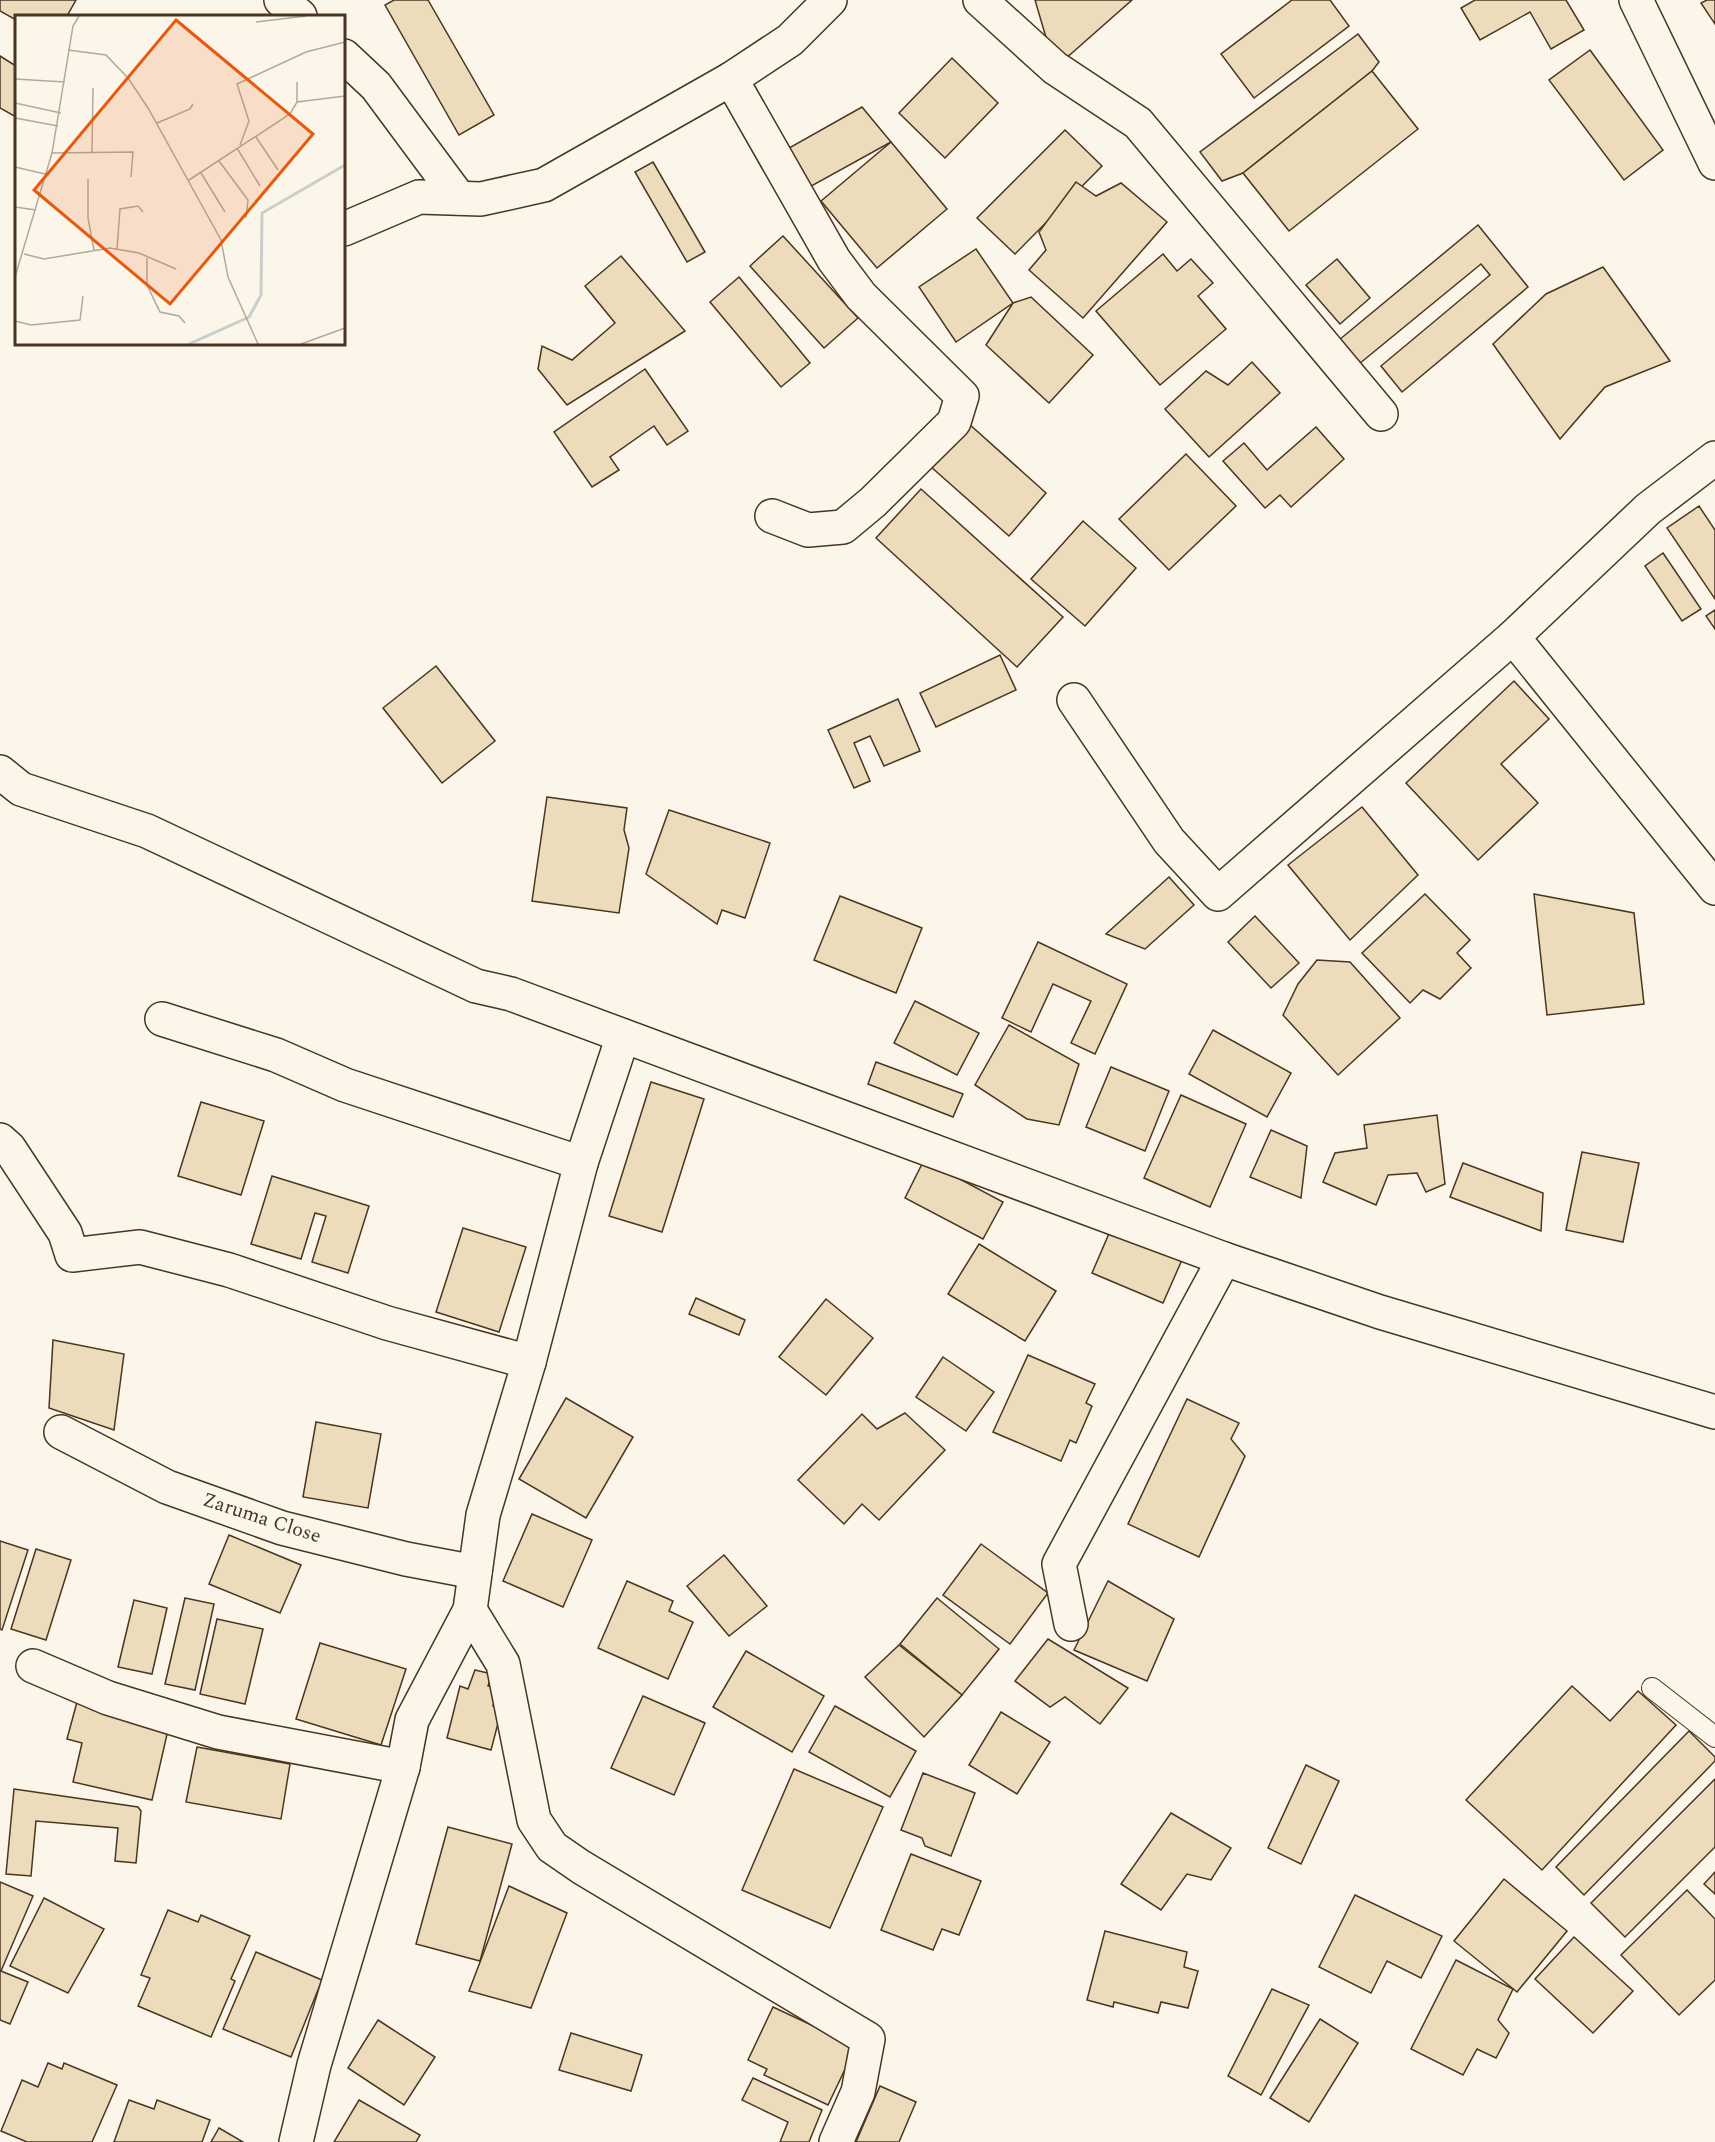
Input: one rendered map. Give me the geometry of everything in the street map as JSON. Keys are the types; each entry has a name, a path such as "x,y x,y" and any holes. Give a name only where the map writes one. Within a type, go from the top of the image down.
{"street":[{"path":"281,0 299,15"},
{"path":"345,230 419,197 482,199 544,185 731,79 790,40 830,0"},
{"path":"980,0 1055,68 1138,123 1381,414"},
{"path":"1636,0 1715,163"},
{"path":"345,57 375,86 459,198"},
{"path":"731,79 834,260 861,296 962,396 954,422 873,502 843,527 808,530 772,516"},
{"path":"1074,700 1169,841 1218,894 1513,637 1648,509 1715,458"},
{"path":"1513,637 1715,888"},
{"path":"0,772 21,789 147,831 476,986 512,994 1224,1259 1380,1312 1715,1412"},
{"path":"162,1019 276,1055 345,1084 581,1163"},
{"path":"296,2142 314,2065 403,1767 412,1720 470,1610 483,1515 529,1362 581,1163 623,1036"},
{"path":"0,1140 9,1148 65,1233 72,1255 140,1247 229,1270 387,1323 529,1362"},
{"path":"1071,1624 1059,1564 1224,1259"},
{"name":"Zaruma Close","path":"61,1432 168,1487 282,1528 406,1559 475,1572"},
{"path":"470,1610 503,1664 534,1820 552,1847 581,1867 868,2038 858,2092 836,2142"},
{"path":"33,1666 108,1698 218,1732 403,1767"}],"lane":[{"path":"1652,1688 1715,1737"}],"building":[{"path":"0,0 76,0 68,15 15,15 15,19 0,11"},
{"path":"394,0 428,0 494,115 459,135 385,5"},
{"path":"1035,0 1132,0 1055,68"},
{"path":"1292,0 1330,0 1349,26 1254,98 1221,54"},
{"path":"1475,0 1566,0 1584,30 1551,49 1530,12 1480,40 1461,8"},
{"path":"1715,0 1715,24 1701,3"},
{"path":"1358,34 1379,62 1372,71 1243,173 1222,181 1200,152"},
{"path":"1590,50 1663,150 1624,180 1549,80"},
{"path":"0,56 15,65 15,116 0,108"},
{"path":"952,58 998,103 945,158 899,113"},
{"path":"1372,71 1418,129 1289,231 1243,173"},
{"path":"862,107 891,142 806,189 789,148"},
{"path":"1065,130 1102,166 1015,254 977,218"},
{"path":"891,142 947,209 877,268 821,201"},
{"path":"653,162 705,252 687,262 635,172"},
{"path":"1076,182 1096,196 1121,183 1167,222 1083,318 1029,270 1046,250 1039,232"},
{"path":"1478,225 1528,287 1402,392 1381,366 1490,275 1481,264 1359,364 1339,340"},
{"path":"783,236 858,318 824,348 750,266"},
{"path":"976,249 1013,303 956,342 919,287"},
{"path":"1163,254 1177,271 1191,259 1213,283 1198,296 1226,329 1160,385 1096,311"},
{"path":"621,256 685,331 567,405 538,369 542,346 572,360 615,323 585,286"},
{"path":"1337,259 1370,298 1340,324 1306,285"},
{"path":"1603,267 1670,361 1605,387 1560,439 1493,344 1546,294"},
{"path":"739,277 810,363 781,387 710,302"},
{"path":"1031,297 1093,355 1049,403 986,345 1013,303"},
{"path":"1252,362 1280,393 1209,457 1165,409 1206,371 1228,385"},
{"path":"645,369 688,431 667,445 654,426 610,457 619,470 592,487 554,432"},
{"path":"968,423 1046,493 1009,536 930,466"},
{"path":"1316,427 1344,459 1291,507 1280,495 1265,508 1223,461 1244,443 1267,470"},
{"path":"1186,454 1236,506 1169,570 1119,519"},
{"path":"921,489 1063,617 1017,667 876,538"},
{"path":"1699,506 1715,530 1715,599 1667,528"},
{"path":"1083,521 1136,568 1085,626 1031,579"},
{"path":"1663,553 1701,609 1682,621 1645,566"},
{"path":"1715,610 1715,629 1706,616"},
{"path":"1000,655 1016,690 936,727 920,693"},
{"path":"436,666 495,741 442,783 383,708"},
{"path":"1514,681 1549,719 1501,764 1538,803 1478,860 1406,783"},
{"path":"898,699 920,751 884,766 870,736 854,743 870,781 854,788 828,730"},
{"path":"547,797 627,808 624,830 629,848 619,913 532,901"},
{"path":"1362,807 1418,875 1350,940 1288,865"},
{"path":"669,810 770,843 745,918 722,910 717,924 646,874"},
{"path":"1169,877 1194,905 1145,949 1106,934"},
{"path":"1425,894 1470,940 1457,953 1471,968 1440,999 1423,990 1410,1003 1362,953"},
{"path":"1534,894 1634,913 1644,1004 1547,1015"},
{"path":"840,896 922,928 896,993 814,960"},
{"path":"1255,916 1299,963 1271,988 1228,942"},
{"path":"1038,942 1127,984 1095,1054 1071,1043 1091,1001 1053,984 1031,1032 1002,1018"},
{"path":"1317,960 1350,962 1400,1018 1338,1075 1283,1015 1298,984"},
{"path":"915,1001 979,1033 957,1075 894,1043"},
{"path":"1009,1025 1079,1064 1059,1125 1027,1119 975,1085"},
{"path":"1213,1030 1291,1073 1267,1117 1189,1074"},
{"path":"876,1062 963,1094 953,1117 868,1084"},
{"path":"1111,1067 1169,1091 1145,1151 1086,1127"},
{"path":"651,1082 704,1099 662,1232 609,1216"},
{"path":"1181,1095 1246,1124 1210,1207 1144,1178"},
{"path":"201,1102 264,1121 241,1195 178,1176"},
{"path":"1437,1115 1445,1184 1426,1192 1417,1173 1388,1175 1376,1205 1323,1182 1335,1153 1367,1148 1364,1125"},
{"path":"1271,1130 1307,1146 1301,1198 1250,1177"},
{"path":"1582,1152 1639,1163 1623,1242 1566,1230"},
{"path":"924,1160 1003,1202 983,1239 905,1198"},
{"path":"1463,1163 1543,1193 1541,1231 1450,1197"},
{"path":"272,1176 369,1206 348,1273 312,1262 326,1216 315,1213 301,1259 251,1244"},
{"path":"1114,1222 1185,1253 1163,1303 1092,1273"},
{"path":"463,1228 526,1247 499,1332 436,1312"},
{"path":"979,1244 1056,1291 1025,1341 948,1294"},
{"path":"696,1298 745,1320 739,1335 689,1314"},
{"path":"826,1299 873,1338 826,1395 779,1357"},
{"path":"53,1340 124,1354 114,1430 49,1408"},
{"path":"1028,1355 1095,1384 1086,1403 1092,1406 1076,1443 1070,1440 1061,1461 993,1432"},
{"path":"943,1357 994,1392 966,1431 916,1397"},
{"path":"566,1398 633,1437 586,1518 519,1479"},
{"path":"1187,1399 1239,1423 1231,1439 1245,1456 1199,1557 1128,1524"},
{"path":"905,1413 945,1450 879,1520 862,1504 844,1524 798,1480 862,1414 877,1429"},
{"path":"316,1422 381,1434 368,1508 303,1497"},
{"path":"532,1514 592,1540 563,1607 503,1581"},
{"path":"229,1535 301,1565 280,1613 209,1584"},
{"path":"0,1541 28,1550 2,1630 0,1629"},
{"path":"981,1544 1048,1593 1010,1644 943,1595"},
{"path":"36,1549 71,1560 46,1640 11,1629"},
{"path":"724,1555 767,1606 729,1636 687,1586"},
{"path":"627,1581 673,1601 669,1611 693,1622 668,1679 598,1648"},
{"path":"1108,1581 1174,1619 1147,1681 1074,1650"},
{"path":"185,1598 214,1604 195,1690 165,1684"},
{"path":"937,1598 999,1649 962,1695 900,1644"},
{"path":"134,1600 167,1608 152,1674 118,1667"},
{"path":"217,1619 263,1629 245,1704 200,1694"},
{"path":"1048,1639 1128,1688 1100,1724 1065,1697 1050,1707 1015,1681"},
{"path":"320,1643 406,1669 381,1745 296,1719"},
{"path":"899,1645 962,1695 924,1737 865,1677"},
{"path":"746,1651 824,1696 792,1752 713,1707"},
{"path":"475,1670 492,1674 488,1686 498,1688 493,1706 502,1708 491,1750 447,1738 460,1686 468,1689"},
{"path":"1572,1686 1610,1721 1638,1691 1676,1725 1542,1870 1466,1800"},
{"path":"643,1696 705,1723 674,1795 611,1768"},
{"path":"77,1702 168,1730 152,1800 73,1782 82,1743 67,1739"},
{"path":"835,1706 916,1751 890,1797 809,1752"},
{"path":"1001,1712 1050,1742 1017,1794 969,1765"},
{"path":"1689,1731 1715,1757 1715,1761 1584,1895 1556,1867"},
{"path":"197,1747 290,1764 281,1819 186,1802"},
{"path":"1306,1765 1339,1781 1301,1864 1268,1848"},
{"path":"794,1769 883,1807 830,1928 742,1890"},
{"path":"923,1773 975,1793 951,1856 925,1846 922,1838 901,1830"},
{"path":"1715,1779 1715,1847 1625,1937 1591,1903"},
{"path":"14,1789 138,1807 141,1811 136,1863 115,1861 118,1828 36,1821 31,1876 6,1874"},
{"path":"1171,1813 1231,1848 1211,1880 1187,1874 1161,1910 1121,1884"},
{"path":"448,1827 512,1844 480,1961 416,1944"},
{"path":"911,1854 981,1881 959,1935 942,1929 933,1950 881,1930"},
{"path":"1715,1872 1715,1894 1704,1884"},
{"path":"1504,1879 1567,1931 1517,1992 1454,1941"},
{"path":"0,1882 33,1896 1,1971 28,1982 10,2024 0,2020"},
{"path":"509,1886 567,1913 531,2008 469,1991"},
{"path":"1687,1890 1715,1919 1715,1980 1679,2015 1621,1955"},
{"path":"1355,1895 1442,1936 1421,1978 1387,1961 1371,1993 1319,1967"},
{"path":"44,1898 104,1929 68,1993 10,1966"},
{"path":"168,1910 198,1922 201,1915 250,1936 231,1979 235,1981 211,2037 138,2006 150,1978 141,1975"},
{"path":"1105,1931 1187,1952 1184,1967 1198,1971 1188,2008 1161,2002 1158,2013 1114,2002 1113,2007 1087,2000"},
{"path":"1574,1937 1633,1991 1593,2033 1535,1979"},
{"path":"256,1952 322,1980 291,2057 223,2029"},
{"path":"1456,1960 1513,1989 1498,2020 1509,2033 1496,2058 1477,2049 1463,2075 1411,2049"},
{"path":"1272,1989 1309,2005 1261,2095 1228,2076"},
{"path":"773,2007 856,2046 828,2105 764,2075 767,2069 748,2060"},
{"path":"1320,2019 1358,2043 1309,2122 1270,2098"},
{"path":"378,2020 435,2057 404,2105 348,2068"},
{"path":"571,2033 642,2055 631,2091 559,2070"},
{"path":"48,2063 62,2069 64,2063 117,2085 92,2142 27,2142 1,2131 22,2080 38,2087"},
{"path":"753,2078 822,2110 809,2142 780,2142 788,2122 742,2100"},
{"path":"880,2086 916,2102 899,2142 856,2142"},
{"path":"129,2100 154,2109 157,2100 210,2120 202,2142 114,2142"},
{"path":"359,2100 420,2135 416,2142 334,2142"},
{"path":"219,2128 243,2142 211,2142"}]}
